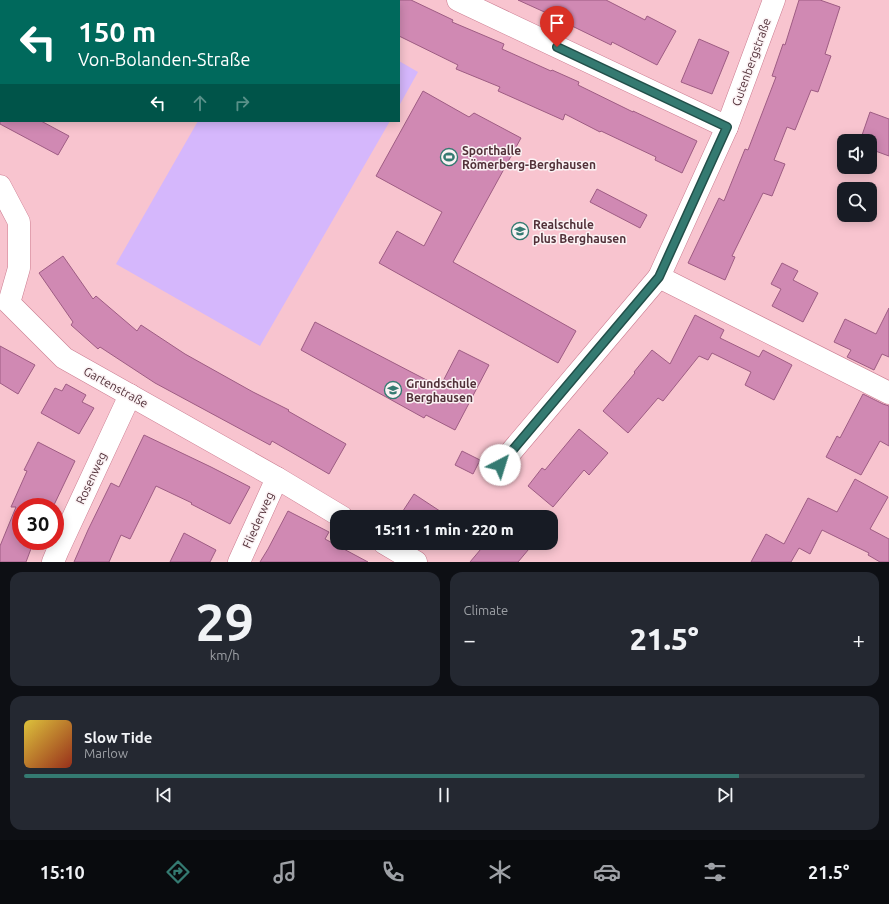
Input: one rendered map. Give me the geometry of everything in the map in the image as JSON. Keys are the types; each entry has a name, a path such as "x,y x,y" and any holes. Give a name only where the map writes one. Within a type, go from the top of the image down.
{"street":[{"path":"458,0 727,127"},
{"name":"Gutenbergstraße","path":"500,465 659,277 727,127 774,0"},
{"name":"Gartenstraße","path":"0,186 19,222 19,268 4,308 64,358 277,478 330,510"},
{"path":"659,277 889,393"},
{"name":"Rosenweg","path":"53,562 130,395"},
{"name":"Fliederweg","path":"239,562 277,478"},
{"path":"396,550 416,562"}],"shaded area":[{"path":"400,62 418,72 400,104"},
{"path":"197,122 389,122 260,346 116,264"}],"building":[{"path":"400,0 411,0 453,20 452,22 504,44 502,49 579,82 578,85 697,141 682,173 655,160 656,157 601,131 600,132 565,114 563,120 498,91 500,87 456,69 458,65 400,36"},
{"path":"518,0 606,0 645,20 647,16 676,31 657,65 612,42 611,45 572,26 573,25"},
{"path":"799,0 820,0 840,7 825,54 831,56 818,92 811,90 795,130 787,127 774,160 785,164 772,196 763,193 732,256 735,257 725,280 688,263 719,198 724,201 745,149 748,150 776,77 772,76 783,44 785,45"},
{"path":"699,39 729,52 712,94 681,82"},
{"path":"423,91 469,117 474,113 521,138 453,262 576,331 558,363 379,263 397,231 424,246 442,212 376,176"},
{"path":"870,112 889,119 889,156 877,152 877,134 862,134"},
{"path":"0,122 43,122 69,136 58,155 0,124"},
{"path":"597,189 647,215 640,228 590,202"},
{"path":"63,256 93,299 96,296 137,331 141,325 185,354 253,392 289,410 288,411 346,444 329,474 272,441 270,445 155,383 100,347 98,349 71,325 73,322 39,273"},
{"path":"782,263 798,271 793,280 818,293 803,322 772,306 781,289 771,284"},
{"path":"889,308 889,357 882,354 874,370 847,357 851,350 834,342 845,319 876,334"},
{"path":"695,315 724,330 720,338 759,357 763,350 792,365 774,400 745,385 751,372 712,353 708,360 699,356 663,401 658,398 628,433 603,411 652,350 670,364"},
{"path":"315,322 440,387 459,350 489,365 455,430 426,415 424,418 301,350"},
{"path":"0,346 35,365 18,394 0,383"},
{"path":"66,384 86,395 82,402 94,408 79,434 41,413 55,388 62,391"},
{"path":"863,394 889,406 889,446 880,441 861,475 826,457 837,436 840,438"},
{"path":"579,429 608,453 589,475 584,470 553,507 528,486 542,468 545,470"},
{"path":"144,435 250,487 230,524 191,504 192,503 156,486 130,539 121,535 109,562 74,562 111,483 119,487"},
{"path":"38,442 75,461 57,498 15,498 27,471 24,470"},
{"path":"462,451 480,460 473,474 455,465"},
{"path":"855,479 888,497 870,529 889,539 889,562 880,562 868,555 869,553 822,530 810,554 799,548 791,562 751,562 766,534 784,544 808,498 837,512"},
{"path":"414,494 438,510 404,510"},
{"path":"288,511 329,532 325,539 330,542 330,550 346,550 368,562 260,562"},
{"path":"12,517 12,550 30,550 26,562 0,562 0,546"},
{"path":"184,533 216,550 210,562 170,562"},
{"path":"480,550 528,550 518,562 470,562"}],"place":[{"name":"Sporthalle Römerberg-Berghausen","path":"449,157"},
{"name":"Realschule plus Berghausen","path":"520,231"},
{"name":"Grundschule Berghausen","path":"393,390"}],"route":[{"path":"500,465 659,277 727,127 557,47"}]}
